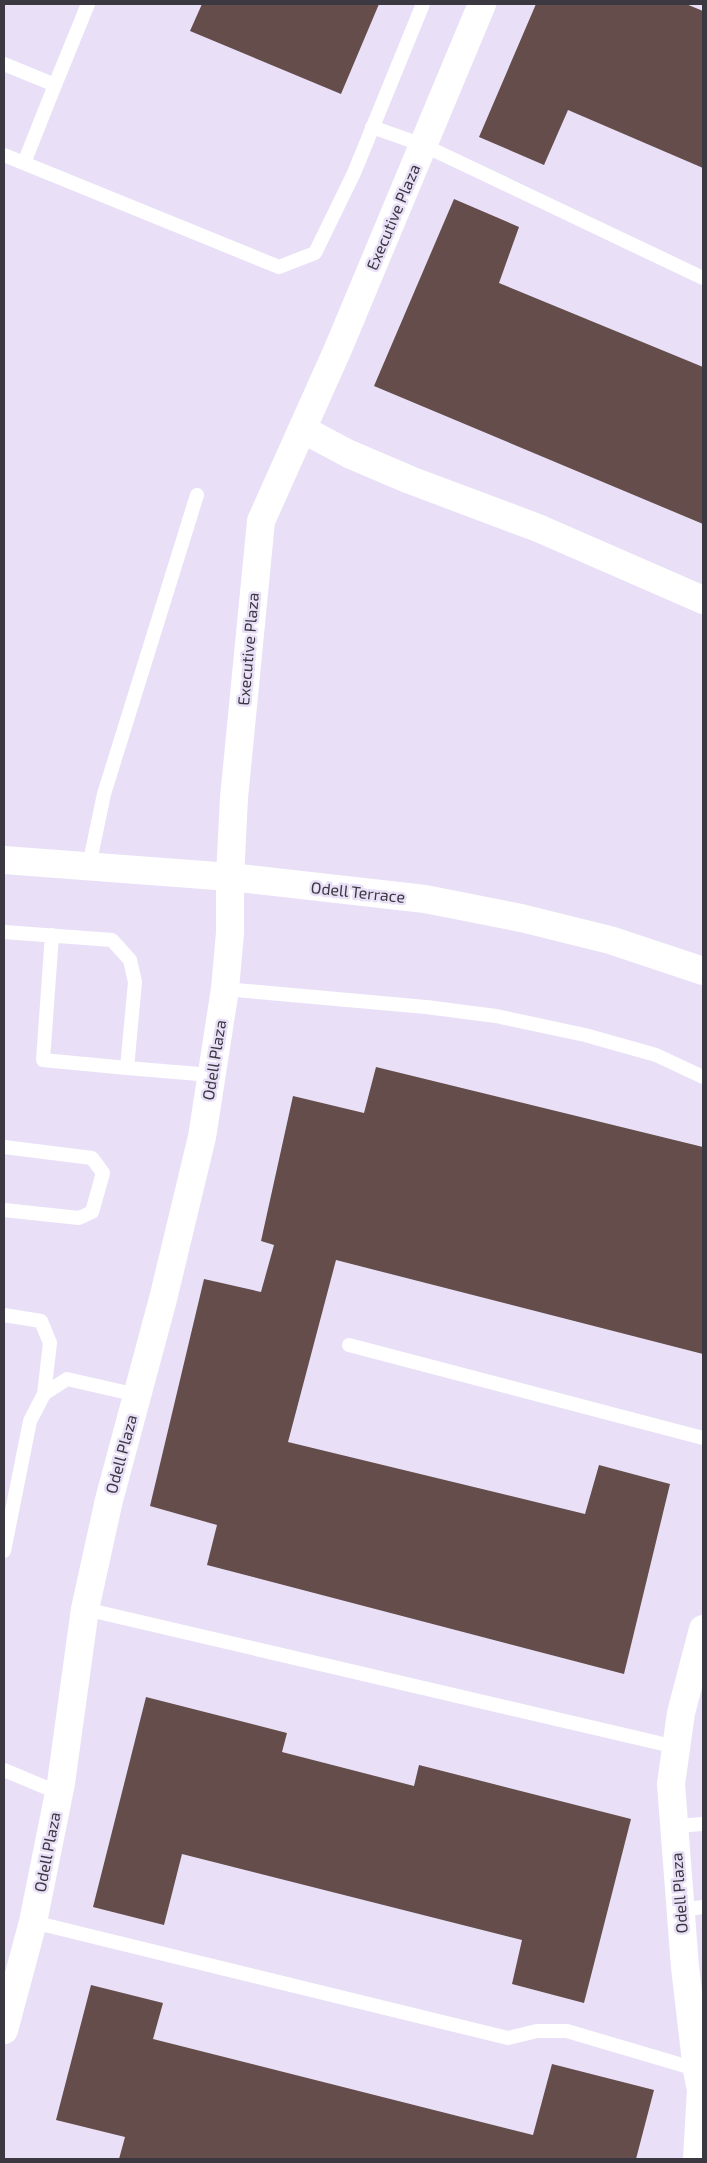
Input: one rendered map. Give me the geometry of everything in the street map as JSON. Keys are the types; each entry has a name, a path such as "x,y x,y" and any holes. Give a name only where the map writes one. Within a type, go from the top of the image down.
{"street":[{"name":"Executive Plaza","path":"230,877 234,798 261,521 338,349 482,4"},
{"path":"302,428 349,454 410,480 538,528 703,600"},
{"name":"Odell Terrace","path":"4,860 230,877 425,899 521,918 619,943 703,971"},
{"name":"Odell Plaza","path":"4,2030 33,1922 59,1793 85,1608 109,1500 163,1299 202,1137 225,989 230,933 230,877"},
{"name":"Odell Plaza","path":"697,2159 701,2126 701,2090 692,1909 674,1826 671,1784 681,1713 703,1629"}],"lane":[{"path":"24,163 54,84 88,4"},
{"path":"4,155 279,267 314,253 354,173 423,4"},
{"path":"4,64 54,84"},
{"path":"372,127 423,145 703,278"},
{"path":"89,866 104,794 197,494"},
{"path":"4,932 112,940 130,960 135,982 127,1068"},
{"path":"52,936 43,1060 211,1075"},
{"path":"225,989 426,1007 496,1016 585,1035 656,1055 703,1077"},
{"path":"4,1147 92,1158 103,1173 92,1212 79,1218 4,1210"},
{"path":"4,1315 41,1321 50,1343 44,1394 30,1421 4,1551"},
{"path":"349,1345 703,1438"},
{"path":"44,1394 67,1378 137,1394"},
{"path":"85,1608 676,1747"},
{"path":"4,1770 59,1793"},
{"path":"674,1826 703,1824"},
{"path":"33,1922 508,2038 536,2032 567,2031 700,2070"}],"building":[{"path":"202,4 379,4 341,94 190,31"},
{"path":"536,4 686,4 703,11 703,168 568,110 544,165 479,137"},
{"path":"454,199 519,227 499,283 703,367 703,524 374,386"},
{"path":"376,1067 703,1147 703,1354 336,1260 288,1442 585,1514 599,1465 670,1484 624,1674 207,1565 217,1525 150,1506 204,1279 261,1292 274,1245 261,1241 293,1096 364,1113"},
{"path":"146,1697 287,1733 282,1752 414,1786 419,1765 631,1819 584,2003 512,1984 522,1940 182,1854 164,1925 93,1907"},
{"path":"91,1985 163,2003 153,2039 533,2135 552,2064 654,2090 636,2159 119,2159 125,2137 56,2120"}]}
